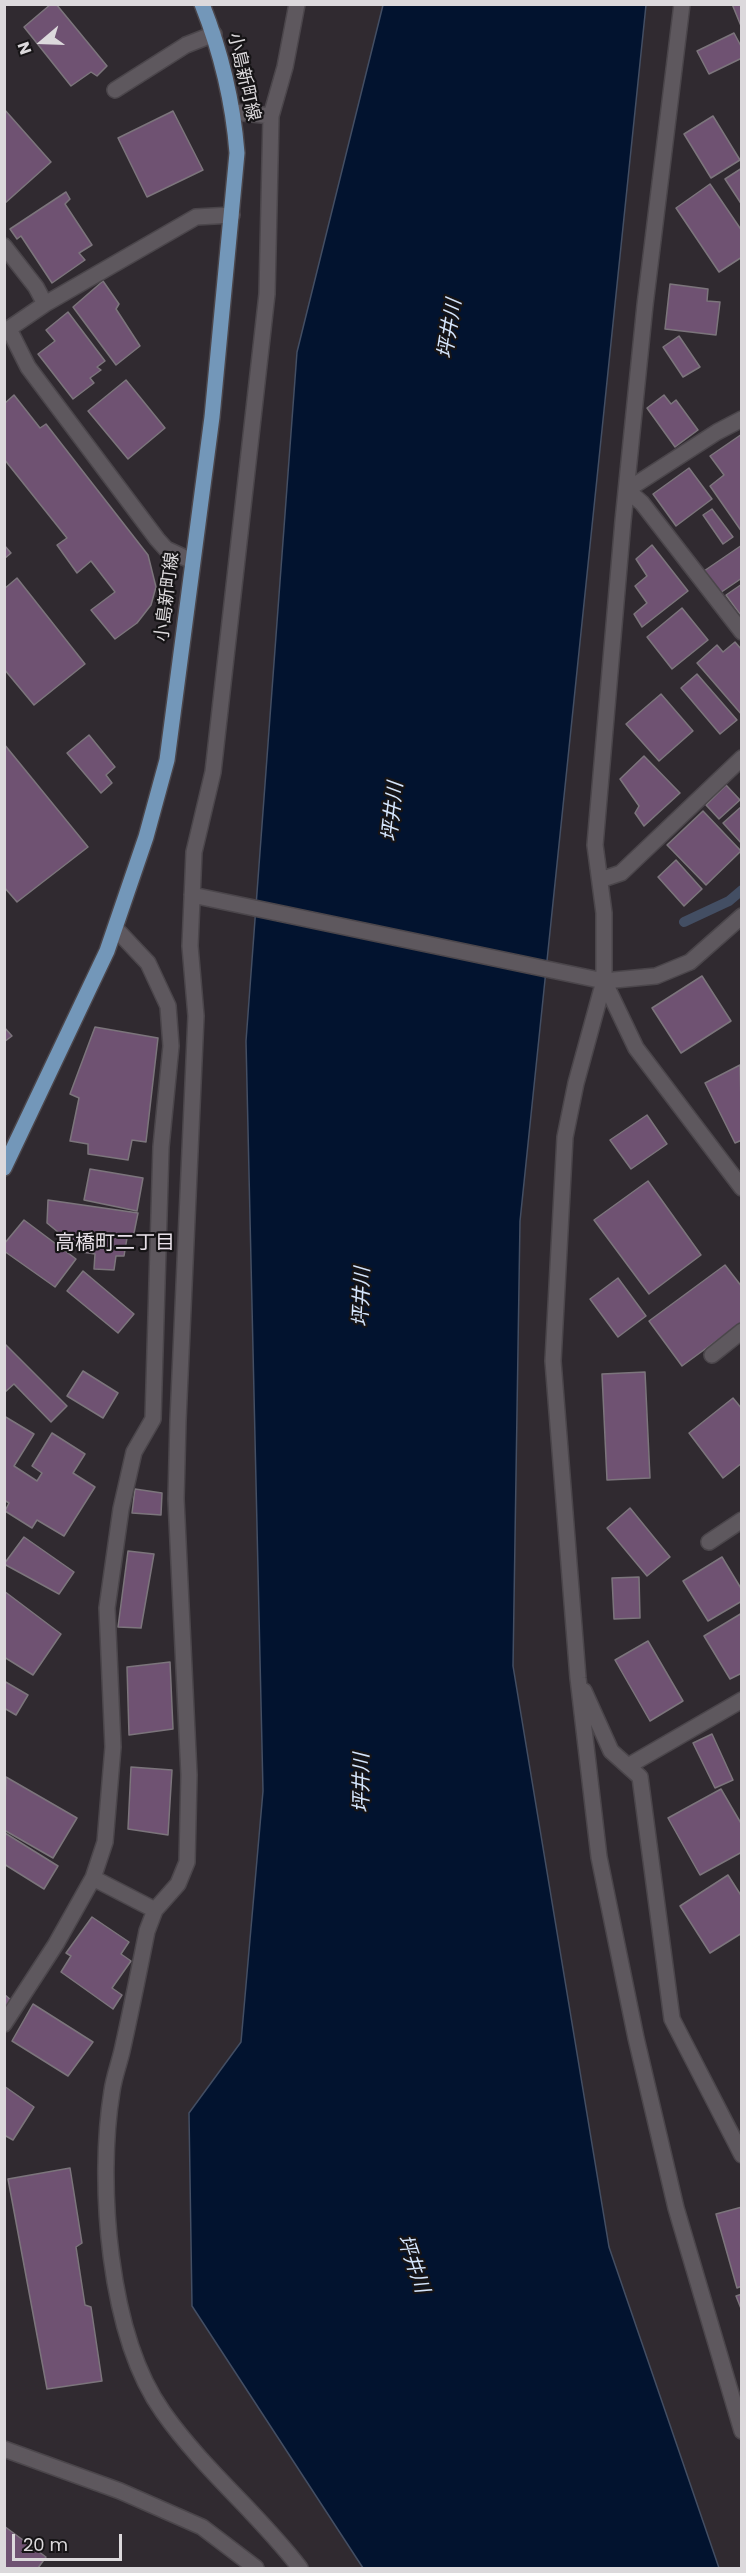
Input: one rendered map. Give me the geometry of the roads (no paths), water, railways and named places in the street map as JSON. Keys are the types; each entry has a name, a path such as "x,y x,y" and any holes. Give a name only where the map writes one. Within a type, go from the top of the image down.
{"main road":[{"name":"小島新町線","path":"4,1168 107,951 146,837 167,760 212,417 237,153 234,112 214,34 202,4"}],"street":[{"path":"297,4 285,67 271,116 267,294 213,772 194,852 190,946 196,1016 176,1499 189,1775 187,1862 177,1884 155,1910 147,1931 112,2090 106,2166 112,2260 126,2330 138,2365 161,2410 198,2458 281,2543 300,2568"},
{"path":"682,4 645,305 595,844 604,913 604,981 576,1083 565,1137 553,1361 578,1678 599,1857 636,2038 676,2208 741,2431"},
{"path":"115,90 186,45 214,34"},
{"path":"234,112 271,116"},
{"path":"192,561 166,549 157,539 28,367 7,331 45,304 196,217 232,215"},
{"path":"4,246 36,287 45,304"},
{"path":"627,490 741,419"},
{"path":"627,490 642,503 741,632"},
{"path":"600,880 621,873 741,758"},
{"path":"192,895 604,981 656,976 690,962 741,916"},
{"path":"4,2024 56,1944 93,1878 105,1842 113,1747 107,1608 121,1509 134,1452 153,1419 161,1147 171,1046 168,1006 148,963 115,928"},
{"path":"604,981 636,1048 741,1188"},
{"path":"160,1206 187,1208"},
{"path":"712,1355 741,1330"},
{"path":"709,1542 741,1520"},
{"path":"578,1678 611,1751 640,1777 672,2019 741,2155"},
{"path":"628,1766 741,1700"},
{"path":"93,1878 155,1910"},
{"path":"4,2449 120,2491 202,2527 256,2568"}],"water":[{"name":"坪井川","path":"383,5 646,5 520,1221 513,1666 609,2247 719,2568 363,2568 192,2306 189,2113 241,2042 263,1791 246,1041 297,352"}],"waterway":[{"path":"684,922 729,901 742,890"}],"district":[{"name":"高橋町二丁目","path":"115,1244"}]}
